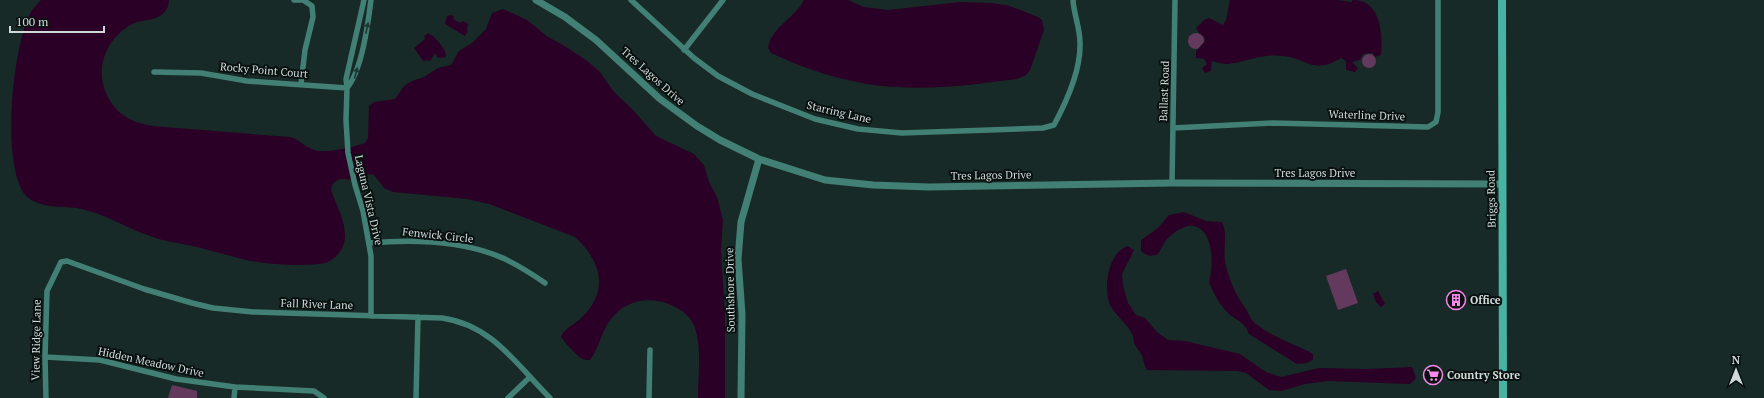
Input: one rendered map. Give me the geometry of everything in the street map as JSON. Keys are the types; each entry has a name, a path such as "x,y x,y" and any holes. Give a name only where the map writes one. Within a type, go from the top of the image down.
{"main road":[{"name":"Briggs Road","path":"1502,0 1501,184 1503,268 1503,398"}],"street":[{"path":"294,0 303,0 312,6 313,17 305,50 301,84"},
{"name":"Laguna Vista Drive","path":"364,0 359,28 346,79 348,88 347,138 355,185 363,211 369,243 372,277 371,316"},
{"name":"Laguna Vista Drive","path":"348,88 353,80 364,40 371,0"},
{"name":"Tres Lagos Drive","path":"537,0 565,17 596,40 641,83 675,111 720,140 759,159 825,180 873,185 929,187 1172,183 1501,184"},
{"name":"Starring Lane","path":"631,0 684,50 718,76 752,94 815,119 858,129 902,133 1043,128 1054,126 1076,75 1080,59 1080,42 1073,0"},
{"path":"684,50 723,0"},
{"name":"Ballast Road","path":"1172,183 1175,0"},
{"name":"Waterline Drive","path":"1173,128 1273,124 1428,127 1436,122 1438,112 1438,0"},
{"name":"Rocky Point Court","path":"154,72 201,73 247,81 348,88"},
{"name":"Southshore Drive","path":"741,398 742,314 738,259 741,222 759,159"},
{"name":"Fenwick Circle","path":"369,243 404,241 468,247 505,259 545,283"},
{"name":"Fall River Lane","path":"61,262 67,261 77,264 144,289 213,308 253,312 418,317 454,320 468,324 484,332 501,346 550,398"},
{"name":"View Ridge Lane","path":"46,398 45,357 47,290 61,262"},
{"path":"416,398 418,317"},
{"path":"649,398 650,350"},
{"name":"Hidden Meadow Drive","path":"45,357 100,360 176,379 235,388 314,392 323,397"},
{"path":"508,398 530,377"},
{"path":"234,398 235,388"}],"shaded area":[{"path":"41,0 169,0 166,10 160,16 132,24 122,31 113,40 103,60 103,83 107,94 113,105 125,117 152,126 290,137 317,151 330,151 365,143 368,138 369,106 374,102 395,99 404,86 412,81 424,77 438,68 451,65 459,51 472,43 486,29 492,13 503,9 527,20 548,37 586,60 600,72 614,92 633,110 656,136 694,154 704,165 709,182 717,197 723,220 721,251 725,316 725,398 698,398 699,354 695,328 688,316 669,304 651,300 625,306 611,319 590,360 584,360 579,357 561,336 565,330 581,318 590,308 596,297 599,287 599,276 591,256 575,237 489,204 467,199 393,192 384,188 374,175 368,174 367,183 341,179 333,184 331,190 345,229 343,246 336,256 327,262 297,265 246,260 197,247 161,240 93,212 78,208 48,206 27,197 19,182 14,161 11,135 12,107 14,79 24,29 31,12"},
{"path":"804,0 848,0 864,7 888,10 960,2 992,3 1010,6 1038,17 1042,20 1044,30 1030,70 1026,75 1017,79 972,85 926,88 880,86 832,76 801,66 771,53 768,48 774,34"},
{"path":"1230,0 1338,0 1351,2 1353,0 1362,2 1375,12 1378,20 1382,47 1381,55 1375,57 1373,53 1363,54 1360,60 1352,62 1358,68 1355,72 1346,70 1346,61 1341,58 1332,63 1317,66 1292,58 1276,55 1227,64 1212,61 1211,71 1205,73 1202,68 1207,64 1204,59 1196,58 1196,51 1205,41 1204,36 1199,33 1196,28 1204,20 1209,18 1223,25 1226,20"},
{"path":"447,16 454,16 453,19 460,23 463,21 468,24 468,31 465,36 445,24"},
{"path":"429,33 439,42 445,51 446,57 438,58 435,53 430,61 426,60 424,62 414,48 425,39 424,36"},
{"path":"1196,33 1202,35 1204,41 1202,47 1196,49 1190,47 1188,41 1190,35"},
{"path":"1366,54 1372,54 1376,58 1376,64 1372,68 1366,68 1362,64 1362,58"},
{"path":"1184,212 1206,221 1222,222 1225,231 1225,261 1228,274 1251,319 1268,332 1313,354 1313,360 1307,363 1297,364 1249,334 1243,324 1225,310 1209,283 1212,265 1210,244 1200,228 1187,226 1176,232 1169,237 1158,254 1153,256 1149,256 1141,251 1141,240 1158,228 1169,215"},
{"path":"1128,246 1134,250 1122,274 1123,286 1128,303 1136,315 1145,318 1157,332 1168,340 1185,341 1240,354 1266,372 1281,377 1319,368 1366,369 1412,367 1416,378 1410,384 1328,381 1305,384 1281,391 1269,390 1246,373 1237,371 1147,370 1141,354 1134,343 1133,335 1112,309 1108,298 1107,281 1112,263 1121,249"},
{"path":"1346,269 1358,303 1338,310 1326,276"},
{"path":"1378,291 1385,304 1381,307 1376,302 1373,294"},
{"path":"172,385 197,391 197,398 168,398"}],"place":[{"name":"Office","path":"1456,300"},
{"name":"Country Store","path":"1433,375"}]}
